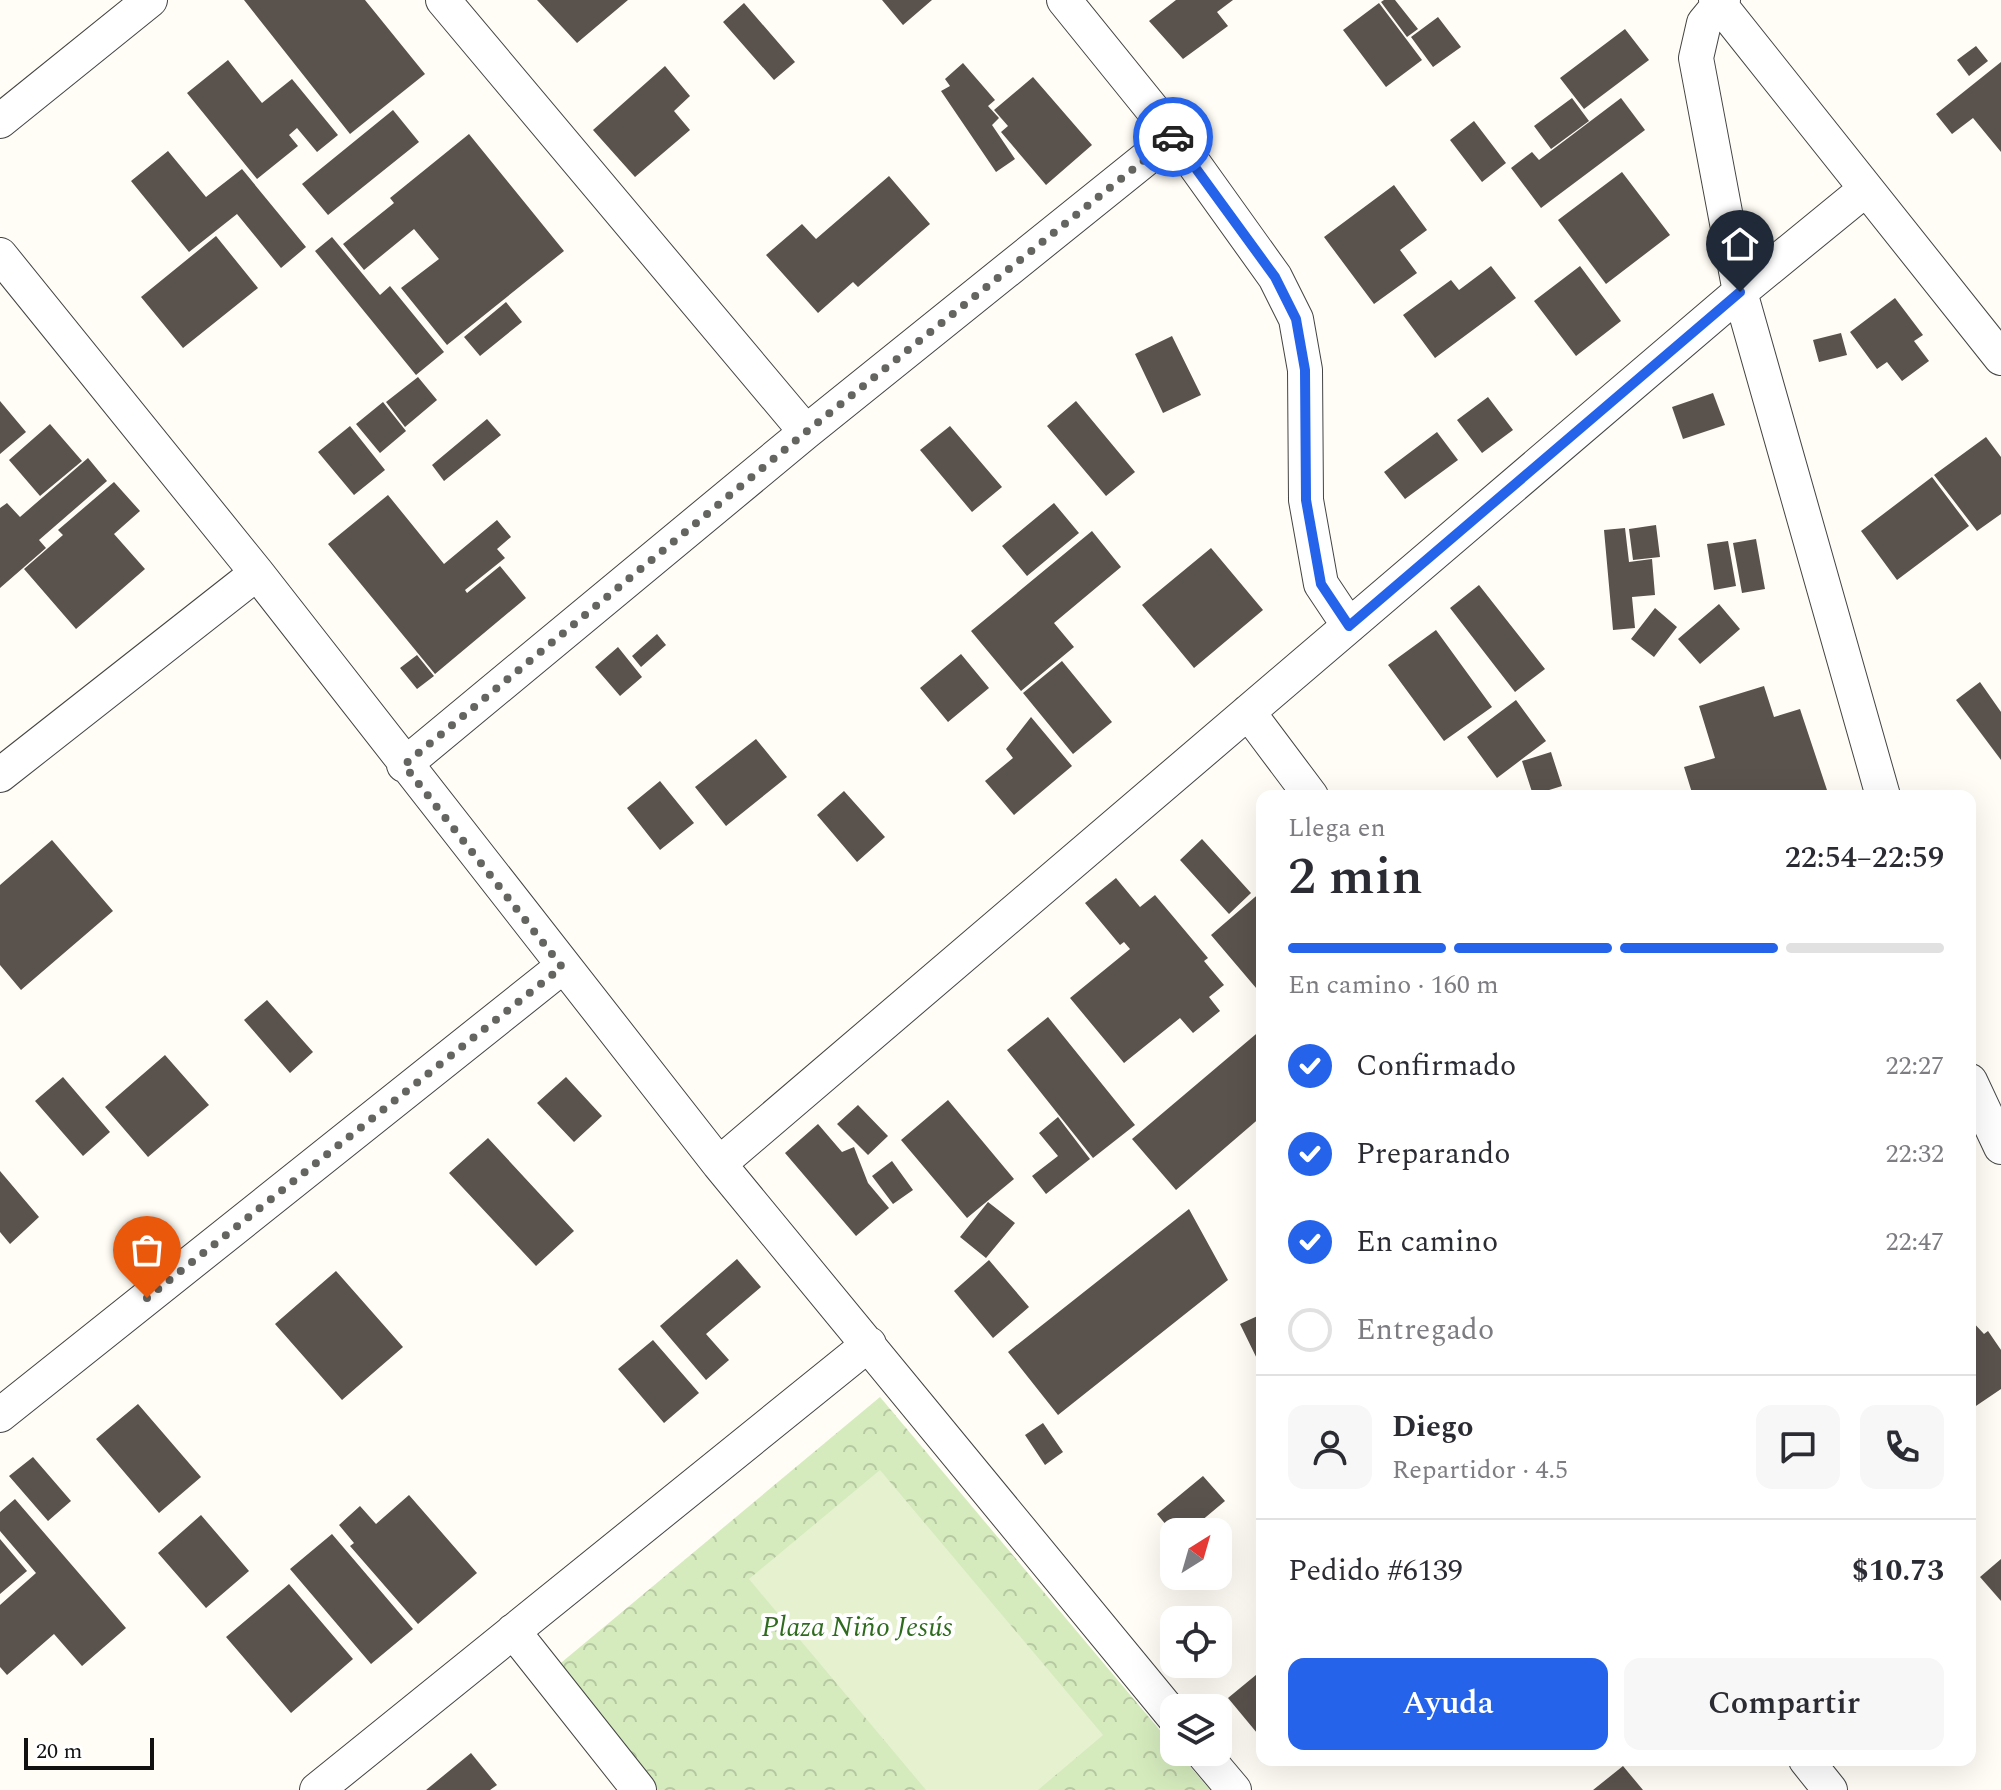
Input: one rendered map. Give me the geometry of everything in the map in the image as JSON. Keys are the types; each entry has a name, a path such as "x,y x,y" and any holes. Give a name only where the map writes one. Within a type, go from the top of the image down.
{"street":[{"path":"0,121 150,0"},
{"path":"443,0 806,432"},
{"path":"1064,0 1174,136 1275,277 1296,319 1305,370 1309,514 1321,584 1349,626"},
{"path":"1881,790 1740,292 1696,58 1704,23 1719,1 2001,358"},
{"path":"404,765 806,432 1174,136"},
{"path":"719,1164 1740,292 1866,189"},
{"path":"0,255 257,573 404,765 719,1164 1160,1700"},
{"path":"0,775 257,573"},
{"path":"1248,712 1306,790"},
{"path":"0,1415 562,967"},
{"path":"1976,1094 2001,1147"},
{"path":"317,1790 869,1344"},
{"path":"513,1631 639,1790"},
{"path":"1214,1766 1234,1790"},
{"path":"1811,1766 1830,1790"}],"green space":[{"name":"Plaza Niño Jesús","path":"880,1397 1160,1730 1160,1766 1190,1766 1210,1790 650,1790 550,1672"},
{"path":"880,1470 1103,1735 1038,1790 926,1790 749,1579"}],"building":[{"path":"244,0 365,0 425,74 350,134"},
{"path":"537,0 628,0 577,43"},
{"path":"882,0 932,0 903,25"},
{"path":"1176,0 1233,0 1217,12 1228,26 1183,59 1149,21"},
{"path":"1395,0 1418,29 1407,37 1381,2"},
{"path":"744,3 795,62 774,80 723,22"},
{"path":"1379,3 1422,60 1386,87 1343,30"},
{"path":"1438,17 1461,47 1433,67 1411,37"},
{"path":"1625,29 1649,60 1584,109 1560,78"},
{"path":"1976,46 1988,61 1969,76 1957,60"},
{"path":"228,60 262,103 292,79 338,135 317,152 297,128 289,135 298,146 257,179 187,93"},
{"path":"2001,62 2001,152 1973,118 1952,134 1936,114"},
{"path":"963,63 995,100 988,106 999,118 992,125 1015,159 996,172 941,91 950,86 945,79"},
{"path":"665,66 690,96 674,111 690,130 635,177 593,130"},
{"path":"1033,77 1092,145 1046,185 1001,132 1008,126 994,110"},
{"path":"1572,98 1589,121 1551,149 1534,126"},
{"path":"1621,98 1645,130 1541,208 1511,168 1532,152 1539,160"},
{"path":"393,110 419,142 328,215 302,184"},
{"path":"1474,121 1506,163 1482,182 1450,140"},
{"path":"469,134 564,251 447,345 401,288 439,259 414,229 364,270 343,244 394,203 390,198"},
{"path":"168,151 206,197 242,169 306,247 281,268 237,214 189,252 131,181"},
{"path":"1622,172 1670,235 1606,284 1558,220"},
{"path":"889,176 930,224 858,287 853,282 818,313 766,255 802,224 816,239"},
{"path":"1394,185 1427,230 1400,250 1417,273 1374,304 1324,237"},
{"path":"216,236 258,288 183,348 141,297"},
{"path":"332,237 380,295 390,286 444,352 416,375 315,251"},
{"path":"1491,266 1516,298 1435,358 1403,315 1451,280 1459,290"},
{"path":"1580,266 1621,321 1576,356 1534,301"},
{"path":"1895,298 1923,335 1914,341 1929,361 1902,381 1887,362 1877,369 1850,332"},
{"path":"506,302 522,322 480,356 464,337"},
{"path":"1841,333 1847,355 1819,362 1813,340"},
{"path":"1172,336 1201,395 1163,413 1135,354"},
{"path":"418,377 437,400 405,427 386,402"},
{"path":"1713,393 1725,425 1683,439 1672,407"},
{"path":"1488,397 1513,430 1482,453 1457,420"},
{"path":"0,401 26,432 0,454"},
{"path":"1076,401 1135,472 1106,496 1047,426"},
{"path":"383,402 406,431 380,453 356,424"},
{"path":"487,419 501,435 444,481 432,465"},
{"path":"50,424 82,461 40,496 9,460"},
{"path":"350,426 385,470 354,495 318,452"},
{"path":"950,426 1002,487 972,512 920,450"},
{"path":"1437,432 1458,460 1405,499 1384,472"},
{"path":"1986,437 2001,457 2001,514 1977,531 1934,475"},
{"path":"88,458 107,481 39,540 46,548 0,588 0,508 7,503 20,517"},
{"path":"1932,477 1969,526 1897,580 1861,531"},
{"path":"114,482 140,511 114,534 145,569 76,629 24,569 63,535 58,530"},
{"path":"388,495 444,564 497,520 511,537 497,549 505,558 465,590 467,593 500,566 526,598 435,674 328,544"},
{"path":"1054,503 1079,533 1027,576 1002,546"},
{"path":"1656,525 1660,557 1633,560 1629,529"},
{"path":"1625,528 1629,562 1652,559 1655,595 1632,597 1635,628 1613,630 1604,530"},
{"path":"1092,531 1121,567 1054,623 1074,647 1021,691 971,631"},
{"path":"1756,539 1765,589 1742,593 1733,543"},
{"path":"1728,541 1736,586 1714,590 1707,544"},
{"path":"1211,548 1263,610 1194,668 1142,605"},
{"path":"1479,585 1545,669 1515,692 1450,608"},
{"path":"1719,604 1740,629 1700,664 1678,639"},
{"path":"1655,608 1677,627 1654,657 1631,639"},
{"path":"1436,630 1492,707 1444,741 1388,665"},
{"path":"657,634 666,645 641,667 632,656"},
{"path":"618,647 642,677 620,696 595,667"},
{"path":"961,654 989,688 948,722 920,688"},
{"path":"417,655 434,676 417,689 400,668"},
{"path":"1062,661 1112,722 1073,754 1023,693"},
{"path":"1980,682 2001,712 2001,760 1956,700"},
{"path":"1764,686 1774,717 1800,709 1827,790 1691,790 1684,767 1715,758 1699,706"},
{"path":"1516,700 1546,741 1497,778 1467,737"},
{"path":"1031,717 1072,766 1014,815 985,781 1013,758 1006,749"},
{"path":"756,739 787,777 726,826 695,787"},
{"path":"1551,752 1562,786 1531,790 1522,761"},
{"path":"660,781 694,823 660,850 627,808"},
{"path":"844,791 885,837 857,862 817,815"},
{"path":"1202,839 1251,893 1229,914 1180,860"},
{"path":"52,840 113,911 21,990 0,965 0,885"},
{"path":"1116,878 1140,907 1155,895 1208,958 1204,961 1224,985 1209,997 1220,1011 1193,1033 1180,1018 1124,1063 1070,998 1130,949 1124,942 1120,945 1085,903"},
{"path":"1256,896 1256,988 1211,935"},
{"path":"267,1000 313,1052 290,1073 244,1020"},
{"path":"1048,1017 1135,1125 1093,1158 1007,1050"},
{"path":"1256,1034 1256,1121 1176,1190 1132,1139"},
{"path":"165,1055 209,1105 148,1157 105,1107"},
{"path":"63,1077 110,1132 83,1156 35,1101"},
{"path":"566,1077 602,1116 574,1142 537,1103"},
{"path":"948,1100 1014,1179 967,1218 901,1140"},
{"path":"858,1105 888,1136 868,1155 837,1124"},
{"path":"1058,1117 1090,1159 1046,1194 1032,1176 1058,1156 1039,1133"},
{"path":"818,1124 842,1152 854,1147 868,1183 889,1208 856,1236 785,1153"},
{"path":"488,1138 574,1231 536,1266 449,1173"},
{"path":"892,1161 913,1190 893,1204 872,1176"},
{"path":"0,1171 39,1217 10,1244 0,1232"},
{"path":"988,1202 1015,1223 986,1258 960,1237"},
{"path":"1189,1209 1228,1280 1058,1415 1008,1352"},
{"path":"737,1259 761,1287 706,1334 729,1360 706,1380 660,1326"},
{"path":"989,1260 1029,1307 993,1338 954,1291"},
{"path":"336,1271 403,1347 342,1400 275,1324"},
{"path":"1256,1317 1256,1357 1240,1324"},
{"path":"1976,1325 1984,1334 1988,1331 2001,1350 2001,1389 1976,1406"},
{"path":"653,1340 699,1393 664,1423 618,1369"},
{"path":"138,1404 201,1477 159,1513 96,1439"},
{"path":"1043,1423 1063,1452 1045,1465 1025,1435"},
{"path":"33,1457 71,1501 48,1521 9,1476"},
{"path":"1203,1476 1225,1501 1205,1518 1160,1518 1157,1514"},
{"path":"409,1495 477,1573 418,1624 350,1546 354,1543 339,1525 360,1506 376,1524"},
{"path":"15,1499 126,1628 82,1666 54,1634 7,1675 0,1667 0,1605 36,1573 0,1531 0,1512"},
{"path":"201,1515 249,1571 206,1608 158,1553"},
{"path":"332,1534 413,1629 371,1664 290,1569"},
{"path":"0,1539 27,1571 0,1594"},
{"path":"2001,1559 2001,1601 1980,1577"},
{"path":"289,1584 353,1659 291,1713 226,1637"},
{"path":"1256,1675 1256,1732 1232,1703 1232,1695"},
{"path":"471,1753 497,1785 490,1790 426,1790"},
{"path":"1623,1766 1643,1790 1593,1790"}],"way so far":[{"path":"147,1298 562,967 404,765 806,432 1173,137"}],"route":[{"path":"1173,137 1275,277 1296,319 1305,370 1306,500 1321,584 1349,626 1740,292"}]}
